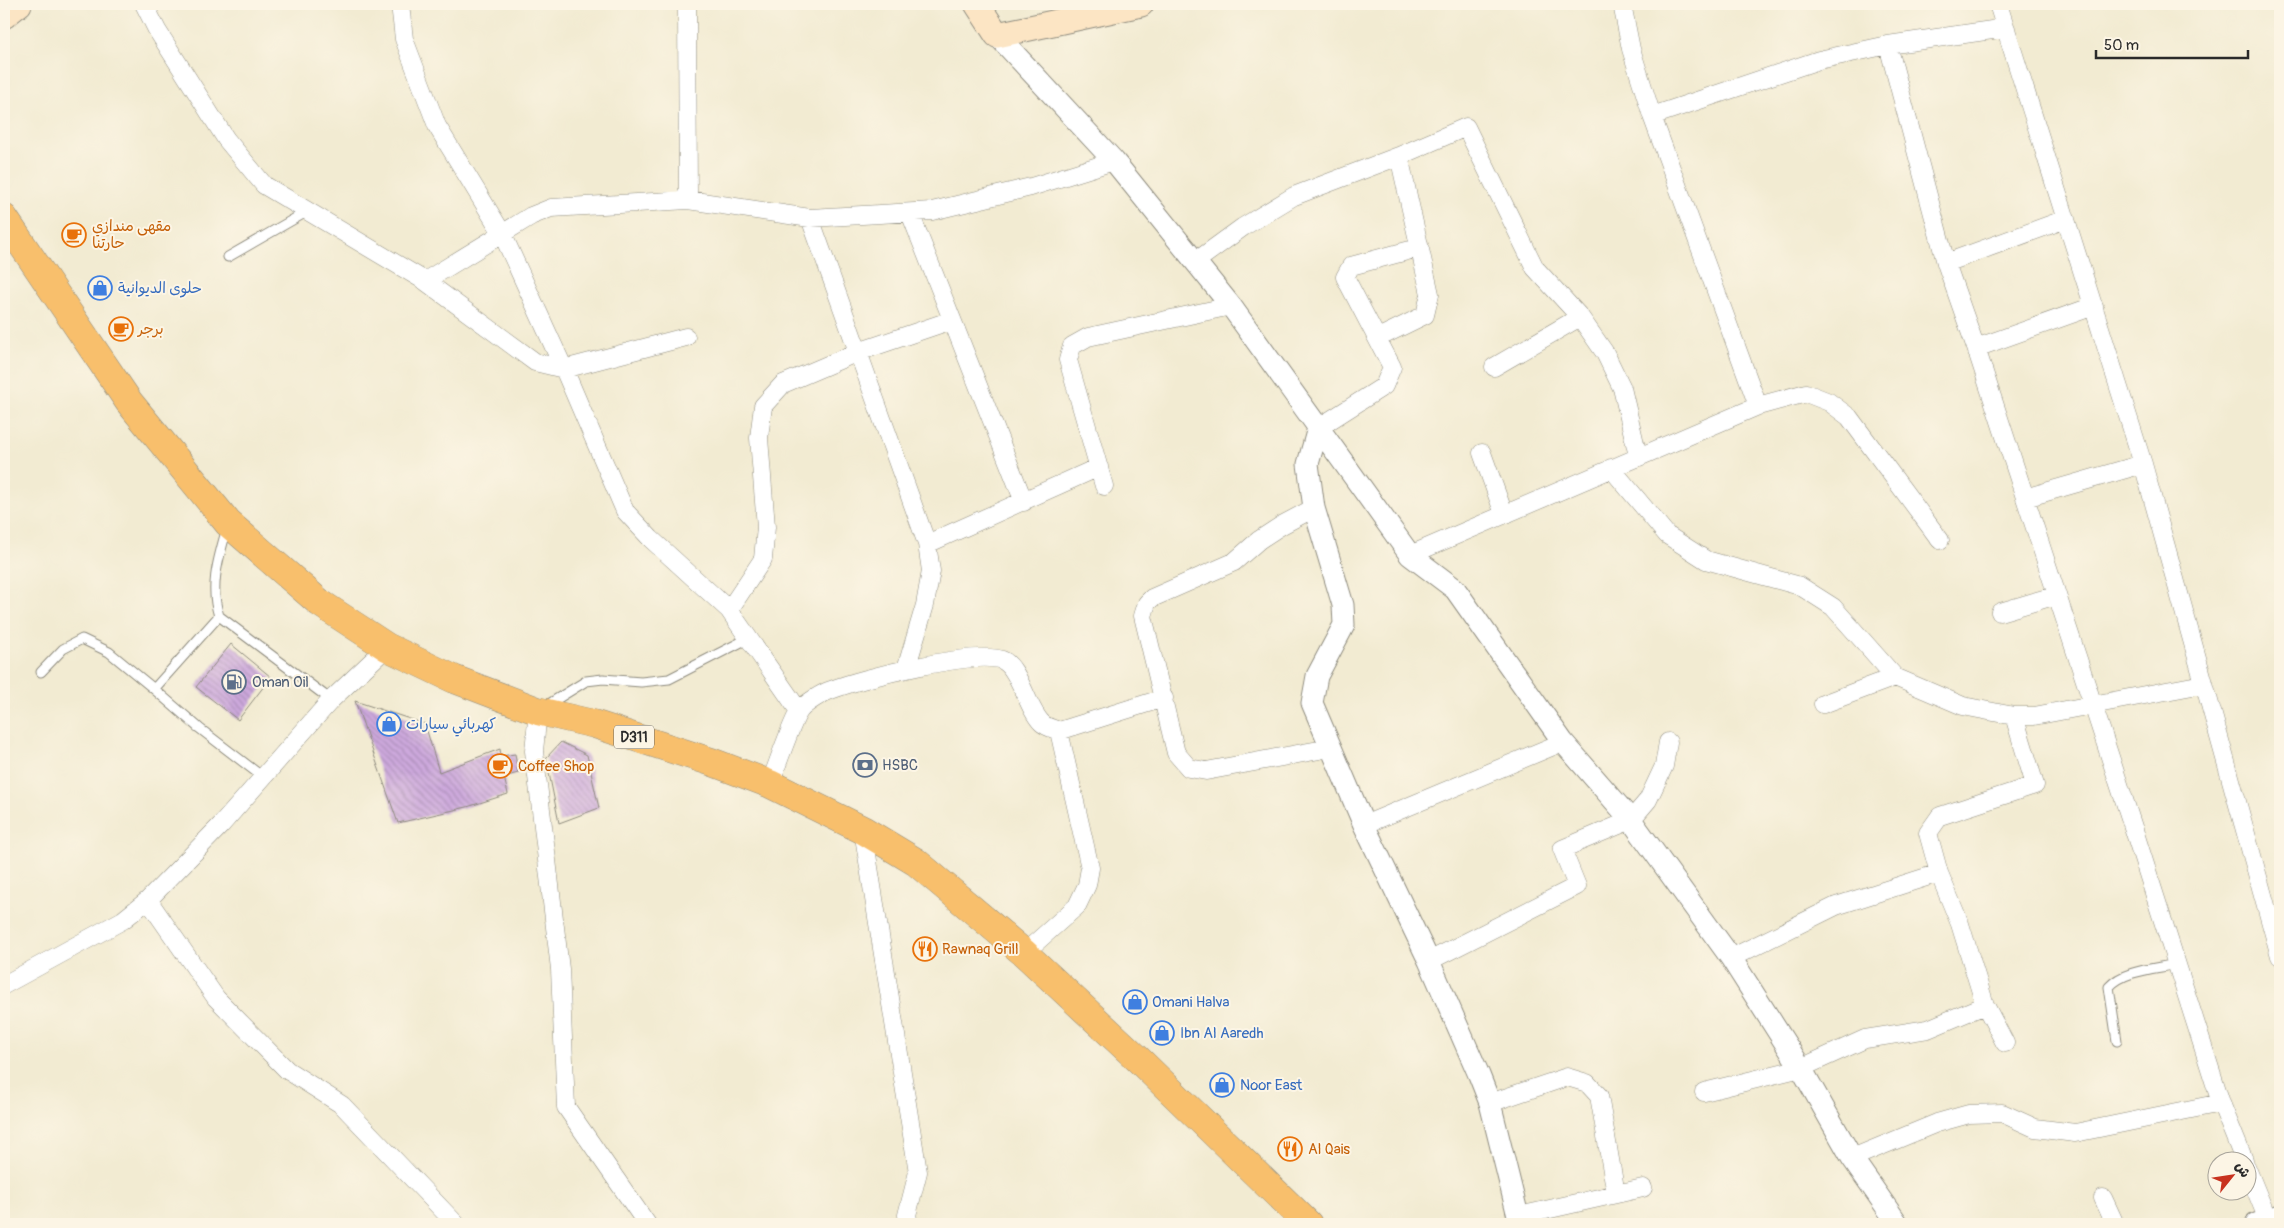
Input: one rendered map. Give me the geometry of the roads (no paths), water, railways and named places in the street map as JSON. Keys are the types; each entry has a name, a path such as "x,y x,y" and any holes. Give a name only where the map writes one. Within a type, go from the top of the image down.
{"main road":[{"path":"977,4 997,35 1141,4"},
{"name":"D311","path":"4,218 129,402 228,523 320,603 387,647 454,680 538,711 594,724 712,762 770,784 863,830 916,862 1024,953 1139,1060 1308,1224"}],"street":[{"path":"144,4 157,30 226,139 264,185 425,281 535,362 564,369 686,337"},
{"path":"400,4 404,38 437,126 502,233 564,369 625,511 651,539 729,610 799,711"},
{"path":"687,4 688,200"},
{"path":"1622,4 1631,49 1652,116 1758,406"},
{"path":"1998,4 2143,464 2280,956"},
{"path":"1652,116 1819,60 1888,45 2006,28"},
{"path":"997,35 1114,161 1231,306 1410,556 1455,589 1564,742 1630,820 1731,958 1801,1068 1852,1158 1898,1224"},
{"path":"1888,45 1946,263 2057,595 2221,1104 2240,1150"},
{"path":"1195,262 1243,227 1294,196 1399,156 1466,127 1535,268 1580,317 1605,353 1622,388 1638,456"},
{"path":"1378,338 1425,315 1430,294 1418,248 1399,156"},
{"path":"425,281 531,216 551,208 688,200 810,218 910,213 932,211 1031,187 1114,161"},
{"path":"910,213 1024,502"},
{"path":"810,218 926,544 931,571 925,605 906,669"},
{"path":"1946,263 2066,219"},
{"path":"1418,248 1351,266 1345,277 1392,368 1384,386 1318,428 1308,464 1314,508 1343,605 1344,625 1317,676 1312,703 1364,826 1429,962 1490,1103 1520,1220 1643,1188"},
{"path":"1104,486 1068,360 1072,346 1088,337 1231,306"},
{"path":"1976,348 2094,306"},
{"path":"1494,367 1580,317"},
{"path":"729,610 763,559 766,527 759,438 763,406 783,384 858,352 952,320"},
{"path":"1410,556 1638,456 1758,406 1806,393 1829,402 1849,417 1940,540"},
{"path":"1482,453 1504,514"},
{"path":"2025,498 2143,464"},
{"path":"926,544 1099,467"},
{"path":"1611,468 1667,535 1706,560 1800,586 1833,607 1895,676 1963,706 2014,716 2034,716 2204,684"},
{"path":"1314,508 1282,525 1260,540 1234,562 1152,598 1147,603 1143,616 1176,753 1189,768 1206,771 1330,748"},
{"path":"2000,612 2057,595"},
{"path":"4,985 123,920 148,900 221,825 331,700 387,647"},
{"path":"770,784 799,711 829,690 906,669 985,657 1004,660 1015,672 1031,710 1043,725 1059,731 1164,698"},
{"path":"1823,704 1895,676"},
{"path":"538,711 534,751 560,968 566,1107 647,1224"},
{"path":"2005,1043 1985,1005 1960,924 1939,874 1928,833 1940,816 2035,785 2014,716"},
{"path":"1024,953 1077,906 1087,885 1090,868 1059,731"},
{"path":"1364,826 1564,742"},
{"path":"1429,962 1578,886 1562,849 1630,820 1648,800 1664,766 1668,742"},
{"path":"863,830 918,1172 907,1216 909,1224"},
{"path":"1731,958 1836,906 1939,874"},
{"path":"148,900 216,998 287,1070 342,1105 456,1224"},
{"path":"1704,1092 1801,1068 1866,1039 1928,1029 1985,1005"},
{"path":"1490,1103 1567,1077 1587,1083 1599,1096 1616,1194"},
{"path":"1852,1158 1938,1122 1969,1114 2002,1113 2034,1128 2075,1133 2221,1104"},
{"path":"2256,1191 2268,1220"},
{"path":"2103,1198 2115,1224"}],"lane":[{"path":"228,257 309,211"},
{"path":"228,523 217,565 214,590 215,604 219,616 331,700"},
{"path":"154,689 219,616"},
{"path":"538,711 586,681 603,679 641,682 668,679 749,638"},
{"path":"41,672 63,648 82,639 109,652 198,728 264,778"},
{"path":"2117,1041 2109,988 2116,979 2130,974 2177,964"}],"place":[{"name":"مقهى مندازي حارتنا","path":"74,235"},
{"name":"حلوى الديوانية","path":"100,288"},
{"name":"برجر","path":"121,329"},
{"name":"Oman Oil","path":"234,682"},
{"name":"كهربائي سيارات","path":"389,724"},
{"name":"HSBC","path":"865,765"},
{"name":"Coffee Shop","path":"500,766"},
{"name":"Rawnaq Grill","path":"925,949"},
{"name":"Omani Halva","path":"1135,1002"},
{"name":"Ibn Al Aaredh","path":"1162,1033"},
{"name":"Noor East","path":"1222,1085"},
{"name":"Al Qais","path":"1290,1149"}]}
